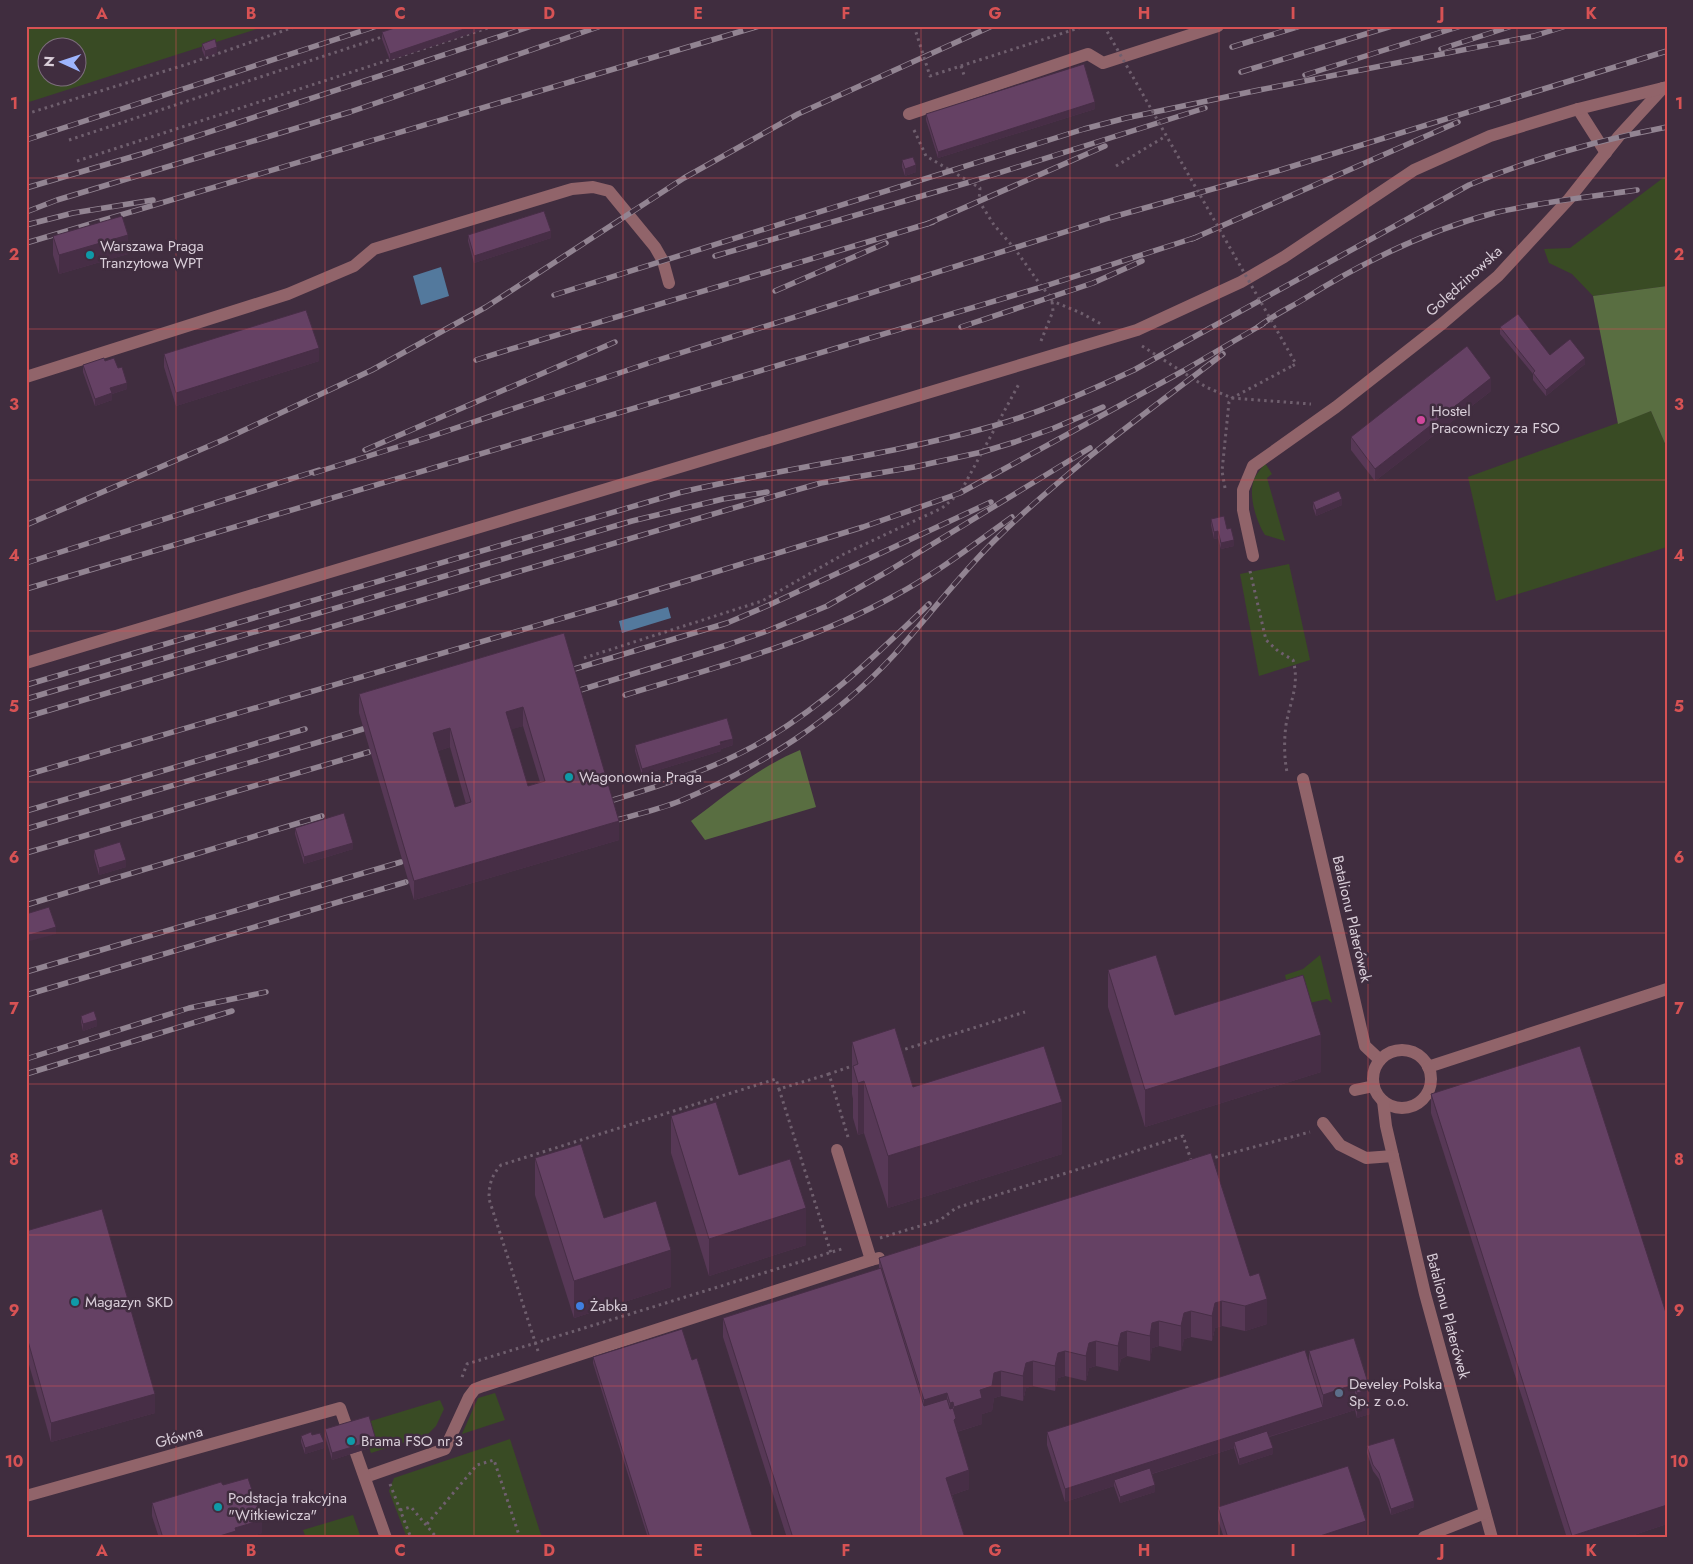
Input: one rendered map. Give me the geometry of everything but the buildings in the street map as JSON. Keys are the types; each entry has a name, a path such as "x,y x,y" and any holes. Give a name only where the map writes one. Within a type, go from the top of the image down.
{"street":[{"path":"909,114 1088,54 1103,63 1218,26"},
{"path":"26,663 1122,335 1189,307 1241,282 1284,257 1414,170 1490,136 1578,109 1665,88"},
{"name":"Golędzinowska","path":"1251,560 1243,510 1243,490 1253,466 1336,407 1443,323 1498,276 1569,199 1606,153 1665,88"},
{"path":"1578,109 1606,153"},
{"path":"26,376 288,294 354,266 374,249 572,189 594,187 609,192 655,247 663,261 669,283"},
{"name":"Batalionu Platerówek","path":"1303,779 1365,1046 1380,1060"},
{"path":"1428,1067 1667,989"},
{"path":"1355,1090 1374,1086 1375,1068 1387,1054 1406,1050 1415,1053 1423,1059 1431,1076 1430,1086 1419,1102 1410,1107 1400,1108 1383,1101"},
{"name":"Batalionu Platerówek","path":"1374,1086 1383,1101 1386,1126 1425,1294 1492,1538"},
{"path":"1323,1123 1340,1145 1366,1158 1393,1156"},
{"path":"837,1150 871,1260"},
{"path":"386,1538 364,1477 445,1449 468,1397 475,1389 890,1254"},
{"name":"Główna","path":"26,1496 340,1408 364,1477"},
{"path":"1424,1537 1485,1513"}],"path":[{"path":"26,114 190,63 297,26"},
{"path":"77,160 494,26"},
{"path":"914,26 930,76 1085,26"},
{"path":"1104,26 1165,137 1296,364 1232,398 1229,402 1222,472 1226,491"},
{"path":"69,140 386,36"},
{"path":"961,66 965,79 961,80"},
{"path":"584,658 762,601 844,554 942,508 960,493 1010,402 1046,330 1053,311 1052,297 1042,287 1015,248 994,225 979,201 980,188 926,156 909,114"},
{"path":"1116,166 1165,137"},
{"path":"1052,301 1081,313 1122,335 1167,361 1206,387 1232,398 1336,407"},
{"path":"1251,560 1266,640 1278,651 1293,660 1297,673 1286,726 1286,770"},
{"path":"894,1053 1025,1012"},
{"path":"779,1089 857,1065"},
{"path":"829,1074 848,1138"},
{"path":"543,1366 489,1199 489,1187 493,1173 501,1165 776,1079 831,1253"},
{"path":"1202,1162 1312,1132 1323,1123"},
{"path":"427,1524 477,1465 494,1460 520,1538"},
{"path":"384,1470 411,1538"},
{"path":"400,1510 411,1507 438,1538"}],"green space":[{"path":"26,26 266,26 88,83 88,38 38,38 38,88 73,88 26,103"},
{"path":"1667,175 1667,286 1593,296 1572,274 1549,263 1544,249 1570,248"},
{"path":"1667,286 1667,448 1651,411 1618,424 1593,296"},
{"path":"1651,411 1667,448 1667,547 1496,601 1468,477"},
{"path":"1265,463 1272,474 1267,478 1285,541 1265,535 1254,507 1252,499 1253,484 1255,477"},
{"path":"1289,564 1310,660 1259,676 1240,574"},
{"path":"800,750 816,807 705,840 691,821 757,773"},
{"path":"1320,955 1332,1003 1327,999 1292,1007 1285,975 1303,969"},
{"path":"495,1393 505,1420 462,1434 478,1398"},
{"path":"440,1400 444,1409 436,1426 427,1435 371,1453 361,1424"},
{"path":"510,1439 542,1538 407,1538 389,1491 394,1478"},
{"path":"353,1515 361,1538 306,1538 303,1530"}],"water":[{"path":"441,267 449,296 421,305 413,276"},
{"path":"668,607 671,618 622,633 619,621"}],"railway":[{"path":"26,140 377,26"},
{"path":"26,188 145,153 532,26"},
{"path":"26,212 57,200 350,112 601,26"},
{"path":"26,243 759,26"},
{"path":"26,525 223,440 372,370 486,307 684,178 798,114 992,26"},
{"path":"1232,47 1300,26"},
{"path":"1241,72 1392,26"},
{"path":"1305,75 1461,26"},
{"path":"1441,49 1512,26"},
{"path":"554,295 1084,129 1126,118 1259,90 1534,36 1566,26"},
{"path":"314,473 426,438 655,361 1109,218 1277,171 1667,51"},
{"path":"715,256 970,182 1205,108"},
{"path":"1192,239 1458,122"},
{"path":"26,685 682,492 916,445 993,426 1047,408 1134,370 1469,185 1517,166 1566,151 1667,127"},
{"path":"927,224 1105,146"},
{"path":"1258,327 1349,272 1420,238 1444,229 1511,209 1637,190"},
{"path":"26,225 73,213 153,200"},
{"path":"476,360 933,222"},
{"path":"26,589 1042,287 1197,237"},
{"path":"775,291 886,243"},
{"path":"961,327 1093,283 1142,261"},
{"path":"26,775 614,603 863,527 960,493 1183,371 1263,324"},
{"path":"365,450 615,342"},
{"path":"617,820 672,804 709,788 767,757 821,721 847,700 894,655 994,541 1048,491 1134,421 1223,354"},
{"path":"26,717 821,483 914,467 982,452 1054,428 1103,407"},
{"path":"577,691 727,645 827,606 890,570 1090,448"},
{"path":"26,563 319,470"},
{"path":"26,699 632,521 723,499 767,492"},
{"path":"571,670 727,623 991,502"},
{"path":"625,695 763,652 831,627 864,612 926,577 1012,517"},
{"path":"613,800 673,781 712,766 768,738 832,693 929,604"},
{"path":"26,811 305,729"},
{"path":"26,829 363,729"},
{"path":"26,853 369,752"},
{"path":"26,905 322,816"},
{"path":"26,972 401,862"},
{"path":"26,995 406,882"},
{"path":"26,1059 189,1008 266,992"},
{"path":"26,1074 232,1011"}],"place":[{"name":"Warszawa Praga Tranzytowa WPT","path":"90,255"},
{"name":"Hostel Pracowniczy za FSO","path":"1421,420"},
{"name":"Wagonownia Praga","path":"569,777"},
{"name":"Magazyn SKD","path":"75,1302"},
{"name":"Żabka","path":"580,1306"},
{"name":"Develey Polska Sp. z o.o.","path":"1339,1393"},
{"name":"Brama FSO nr 3","path":"351,1441"},
{"name":"Podstacja trakcyjna \"Witkiewicza\"","path":"218,1507"}]}
